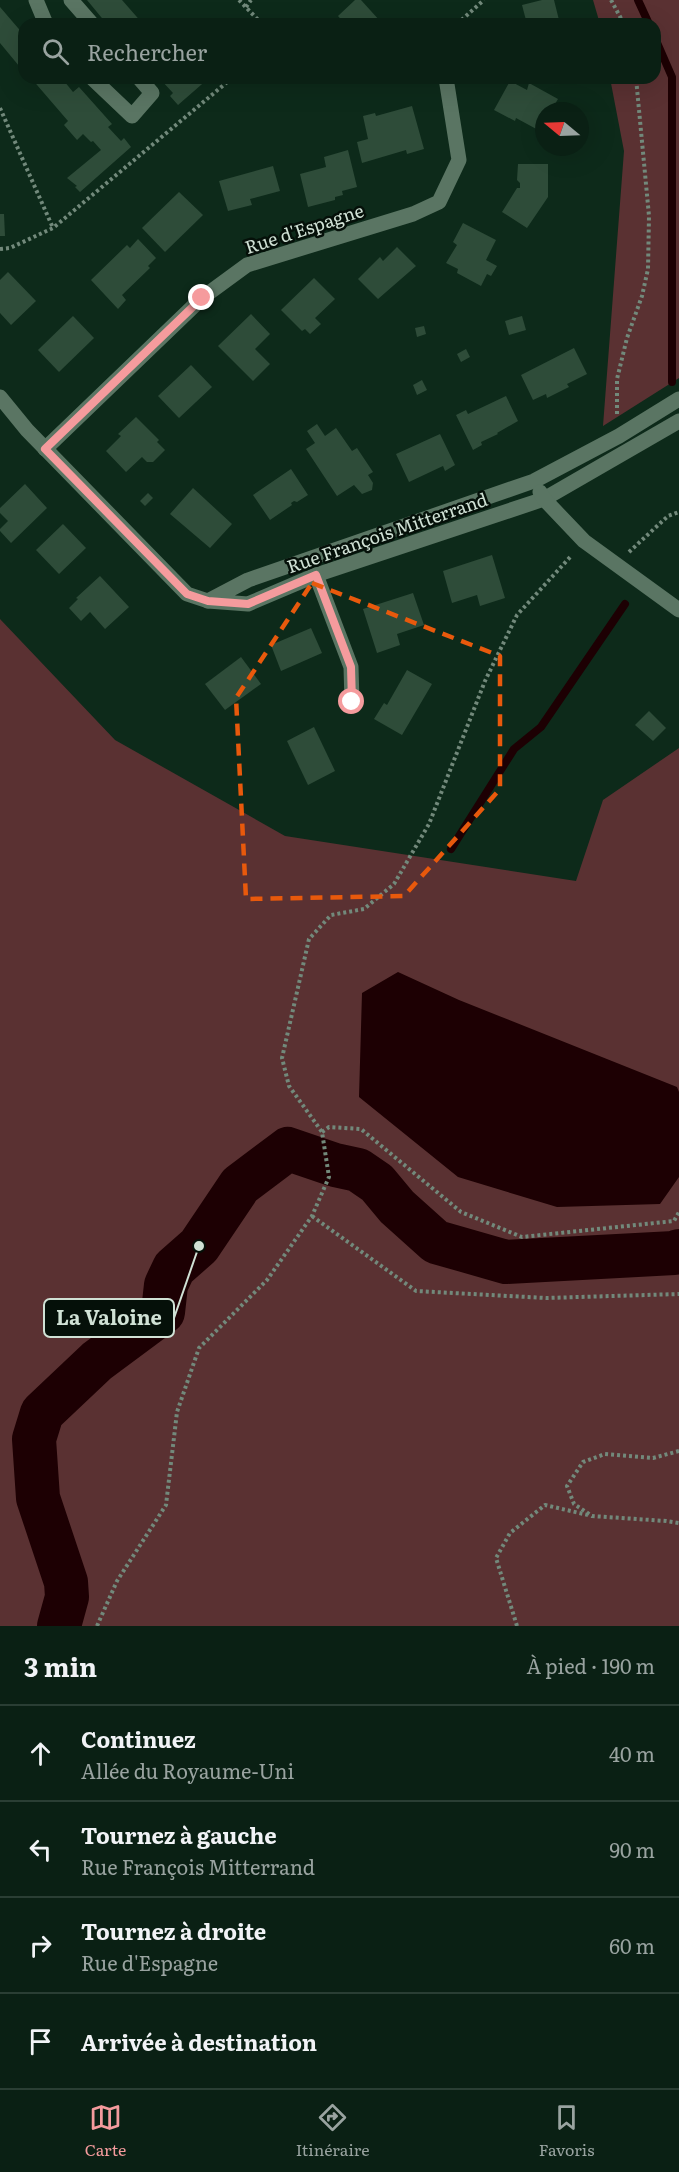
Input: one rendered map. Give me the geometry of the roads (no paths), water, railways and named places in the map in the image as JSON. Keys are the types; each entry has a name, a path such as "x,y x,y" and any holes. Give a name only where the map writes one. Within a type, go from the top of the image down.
{"street":[{"path":"36,0 44,18"},
{"path":"71,0 87,18"},
{"path":"98,84 132,116 152,93 144,84"},
{"name":"Rue d'Espagne","path":"45,449 202,298 247,265 413,214 439,202 459,160 447,84"},
{"name":"Rue François Mitterrand","path":"0,397 45,449 187,594 208,601 248,604 316,575 544,499 679,421"},
{"name":"Rue François Mitterrand","path":"208,601 248,580 534,480 619,436 679,399"},
{"path":"534,480 544,499 584,541 679,610"},
{"path":"316,575 351,667 352,702"}],"waterway":[{"path":"638,0 646,18"},
{"path":"661,52 672,77 672,382"},
{"path":"451,849 514,749 541,727 625,604"},
{"path":"59,1626 67,1597 66,1582 38,1498 34,1439 42,1413 97,1361 163,1312 166,1285 174,1268 199,1246 240,1185 288,1149 335,1165 358,1170 377,1183 397,1207 436,1242 506,1262 679,1251"}],"place":[{"name":"La Valoine","path":"199,1246"}]}
